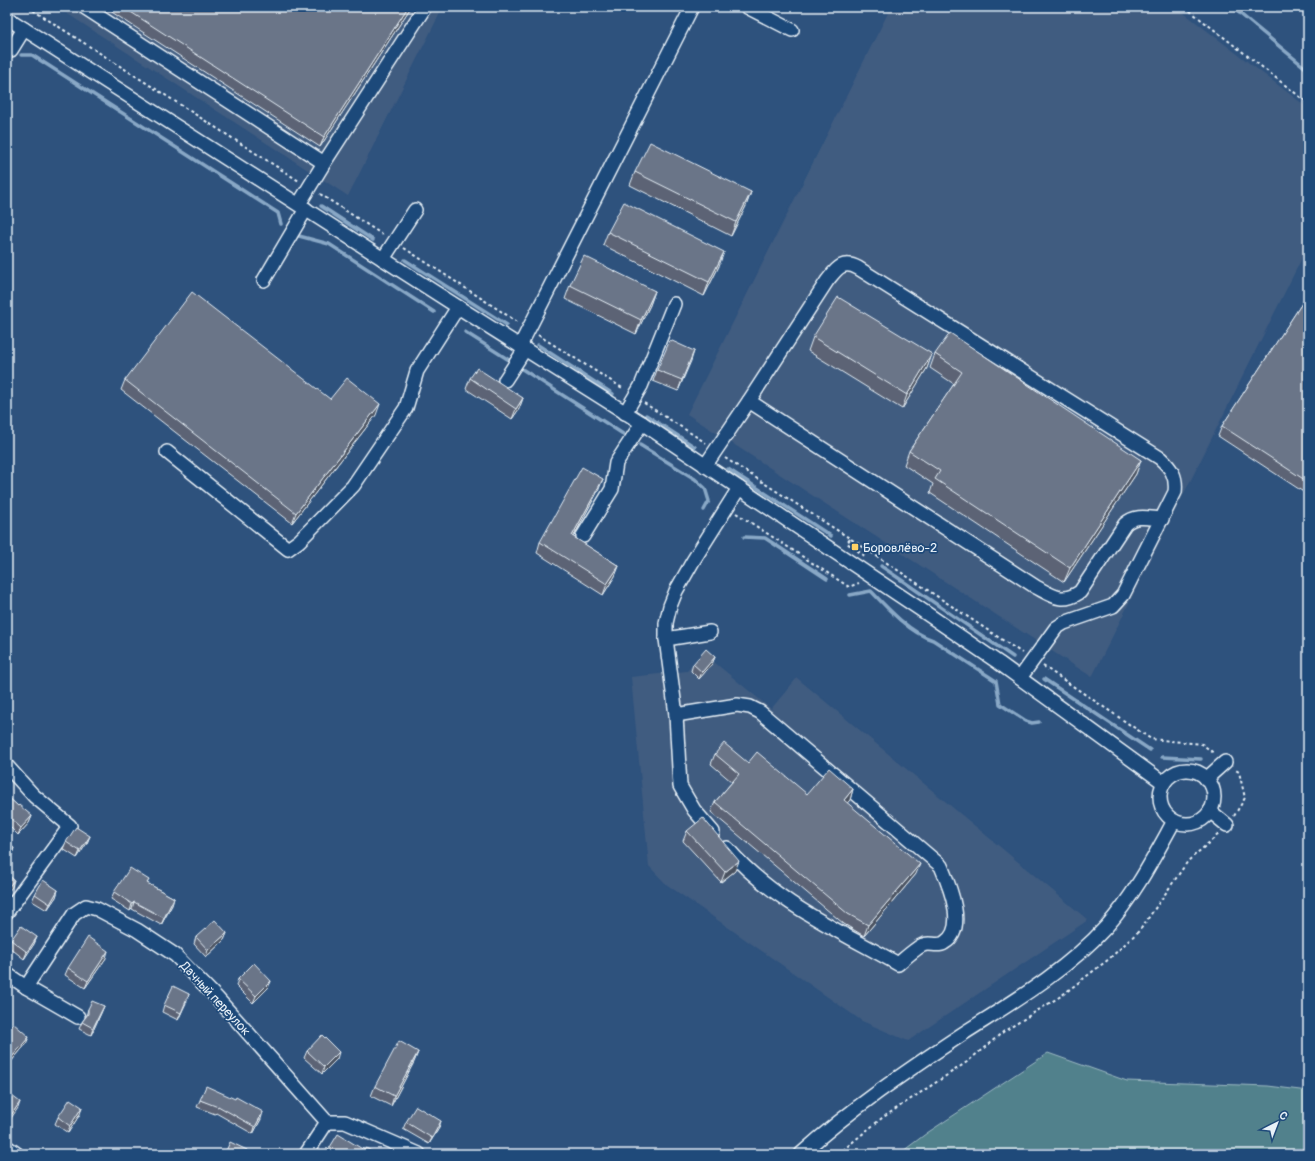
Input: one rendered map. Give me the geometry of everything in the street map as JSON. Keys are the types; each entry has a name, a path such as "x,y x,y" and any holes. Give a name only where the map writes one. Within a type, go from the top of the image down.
{"street":[{"path":"84,7 324,163"},
{"path":"264,280 302,206 309,187 425,7"},
{"path":"505,380 522,347 528,328 692,7"},
{"path":"747,7 792,30"},
{"path":"7,18 642,423 870,575 1020,678 1164,782"},
{"path":"11,50 24,29"},
{"path":"383,259 415,210"},
{"path":"705,466 827,281 837,269 847,265 853,266 1160,458 1170,467 1176,484 1175,492 1123,595 1113,606 1064,622 1056,628 1020,678"},
{"path":"625,413 641,386 674,304"},
{"path":"167,452 288,549 300,542 353,486 406,408 417,371 458,307"},
{"path":"749,401 1030,583 1055,597 1064,599 1072,598 1080,592 1125,524 1130,519 1141,517 1162,519"},
{"path":"583,536 612,489 616,463 642,423"},
{"path":"676,714 737,705 750,707 760,712 941,866 949,885 957,920 950,939 942,945 923,944 898,964 785,900 740,863 694,810 680,786 676,714 666,639 666,622 676,591 739,488"},
{"path":"666,639 710,632"},
{"path":"1206,779 1225,762"},
{"path":"7,766 34,796 70,826 7,912"},
{"path":"1187,771 1196,772 1206,779 1210,784 1213,793 1213,802 1210,811 1204,818 1196,823 1187,824 1174,821 1165,814 1161,806 1161,790 1164,782 1170,776 1178,772 1187,771"},
{"path":"1210,811 1227,825"},
{"path":"801,1154 882,1088 1027,992 1076,955 1118,913 1150,864 1174,821"},
{"name":"Дачный переулок","path":"26,987 74,914 86,906 97,909 136,930 175,954 217,998 327,1122"},
{"path":"7,974 26,987 78,1017"},
{"path":"306,1154 327,1122 345,1122 419,1154"},
{"path":"7,1147 17,1154"}],"path":[{"path":"28,7 635,396 709,446 714,452 863,547 1151,739 1202,744 1239,772 1245,798 1241,806 1222,831 1188,861 1140,930 1109,959 1061,996 1003,1032 967,1062 882,1118 838,1154"},
{"path":"1185,7 1308,103"},
{"path":"727,507 849,587 855,584 865,583"},
{"path":"860,552 863,547"}],"shaded area":[{"path":"57,7 443,7 348,196"},
{"path":"891,7 1176,7 1308,108 1308,246 1092,677 687,414"},
{"path":"703,653 771,709 797,678 1088,920 908,1041 862,1021 666,884 649,866 631,677 687,671"}],"green space":[{"path":"1048,1053 1127,1081 1268,1086 1308,1091 1308,1154 899,1154 927,1133"}],"building":[{"path":"123,7 408,7 324,137"},
{"path":"650,142 751,192 736,222 635,172"},
{"path":"624,202 724,252 709,282 608,232"},
{"path":"584,256 655,291 641,320 570,285"},
{"path":"192,292 330,399 347,378 380,404 296,513 125,380"},
{"path":"1308,294 1308,482 1222,426"},
{"path":"838,297 932,354 907,395 813,337"},
{"path":"950,333 1141,460 1070,568 935,479 940,471 909,451 962,372 935,354"},
{"path":"670,340 694,351 682,380 657,370"},
{"path":"477,368 523,398 516,409 470,378"},
{"path":"582,467 603,479 572,536 619,566 607,584 540,542"},
{"path":"706,649 715,657 702,672 693,664"},
{"path":"724,743 748,763 757,752 807,794 829,768 853,789 844,800 920,864 868,925 848,914 715,802 739,774 715,754"},
{"path":"7,796 32,816 21,828 7,815"},
{"path":"703,818 739,861 725,872 687,831"},
{"path":"76,827 90,836 80,851 66,842"},
{"path":"7,842 14,848 7,857"},
{"path":"130,868 149,880 147,883 174,898 164,918 134,902 132,904 114,892"},
{"path":"7,874 14,880 7,889"},
{"path":"43,880 58,890 50,904 35,894"},
{"path":"215,920 227,933 208,950 196,937"},
{"path":"21,926 37,937 27,952 11,940"},
{"path":"88,937 108,951 88,981 68,968"},
{"path":"254,963 271,981 256,996 238,979"},
{"path":"173,986 189,994 181,1013 164,1005"},
{"path":"92,1001 104,1006 93,1028 82,1022 88,1014 88,1009"},
{"path":"13,1023 29,1037 12,1057 7,1053 7,1030"},
{"path":"322,1035 339,1052 324,1067 307,1051"},
{"path":"399,1041 418,1052 394,1096 375,1086"},
{"path":"206,1086 235,1099 236,1097 263,1112 255,1127 218,1106 200,1100"},
{"path":"8,1093 20,1102 7,1121 7,1095"},
{"path":"70,1099 82,1107 70,1126 58,1117"},
{"path":"416,1106 441,1121 432,1138 406,1122"},
{"path":"338,1134 364,1150 366,1148 377,1154 330,1154 327,1152"},
{"path":"230,1142 247,1150 245,1154 233,1154 226,1151"}],"waterway":[{"path":"1232,7 1308,70"},
{"path":"21,55 32,55 278,213 281,224"},
{"path":"321,206 373,240"},
{"path":"299,236 329,244 434,312"},
{"path":"405,260 507,325"},
{"path":"465,332 509,360"},
{"path":"538,345 613,394"},
{"path":"522,369 623,434"},
{"path":"646,415 695,447"},
{"path":"640,445 695,479 705,488 709,501 704,510"},
{"path":"728,469 831,536"},
{"path":"744,537 765,538 827,579"},
{"path":"881,566 1013,657"},
{"path":"850,595 871,591 907,626 924,637 933,640 996,681 1000,704 1026,721 1032,723 1039,722"},
{"path":"1044,679 1150,750"},
{"path":"1162,757 1201,759"}],"place":[{"name":"Боровлёво-2","path":"855,547"}]}
